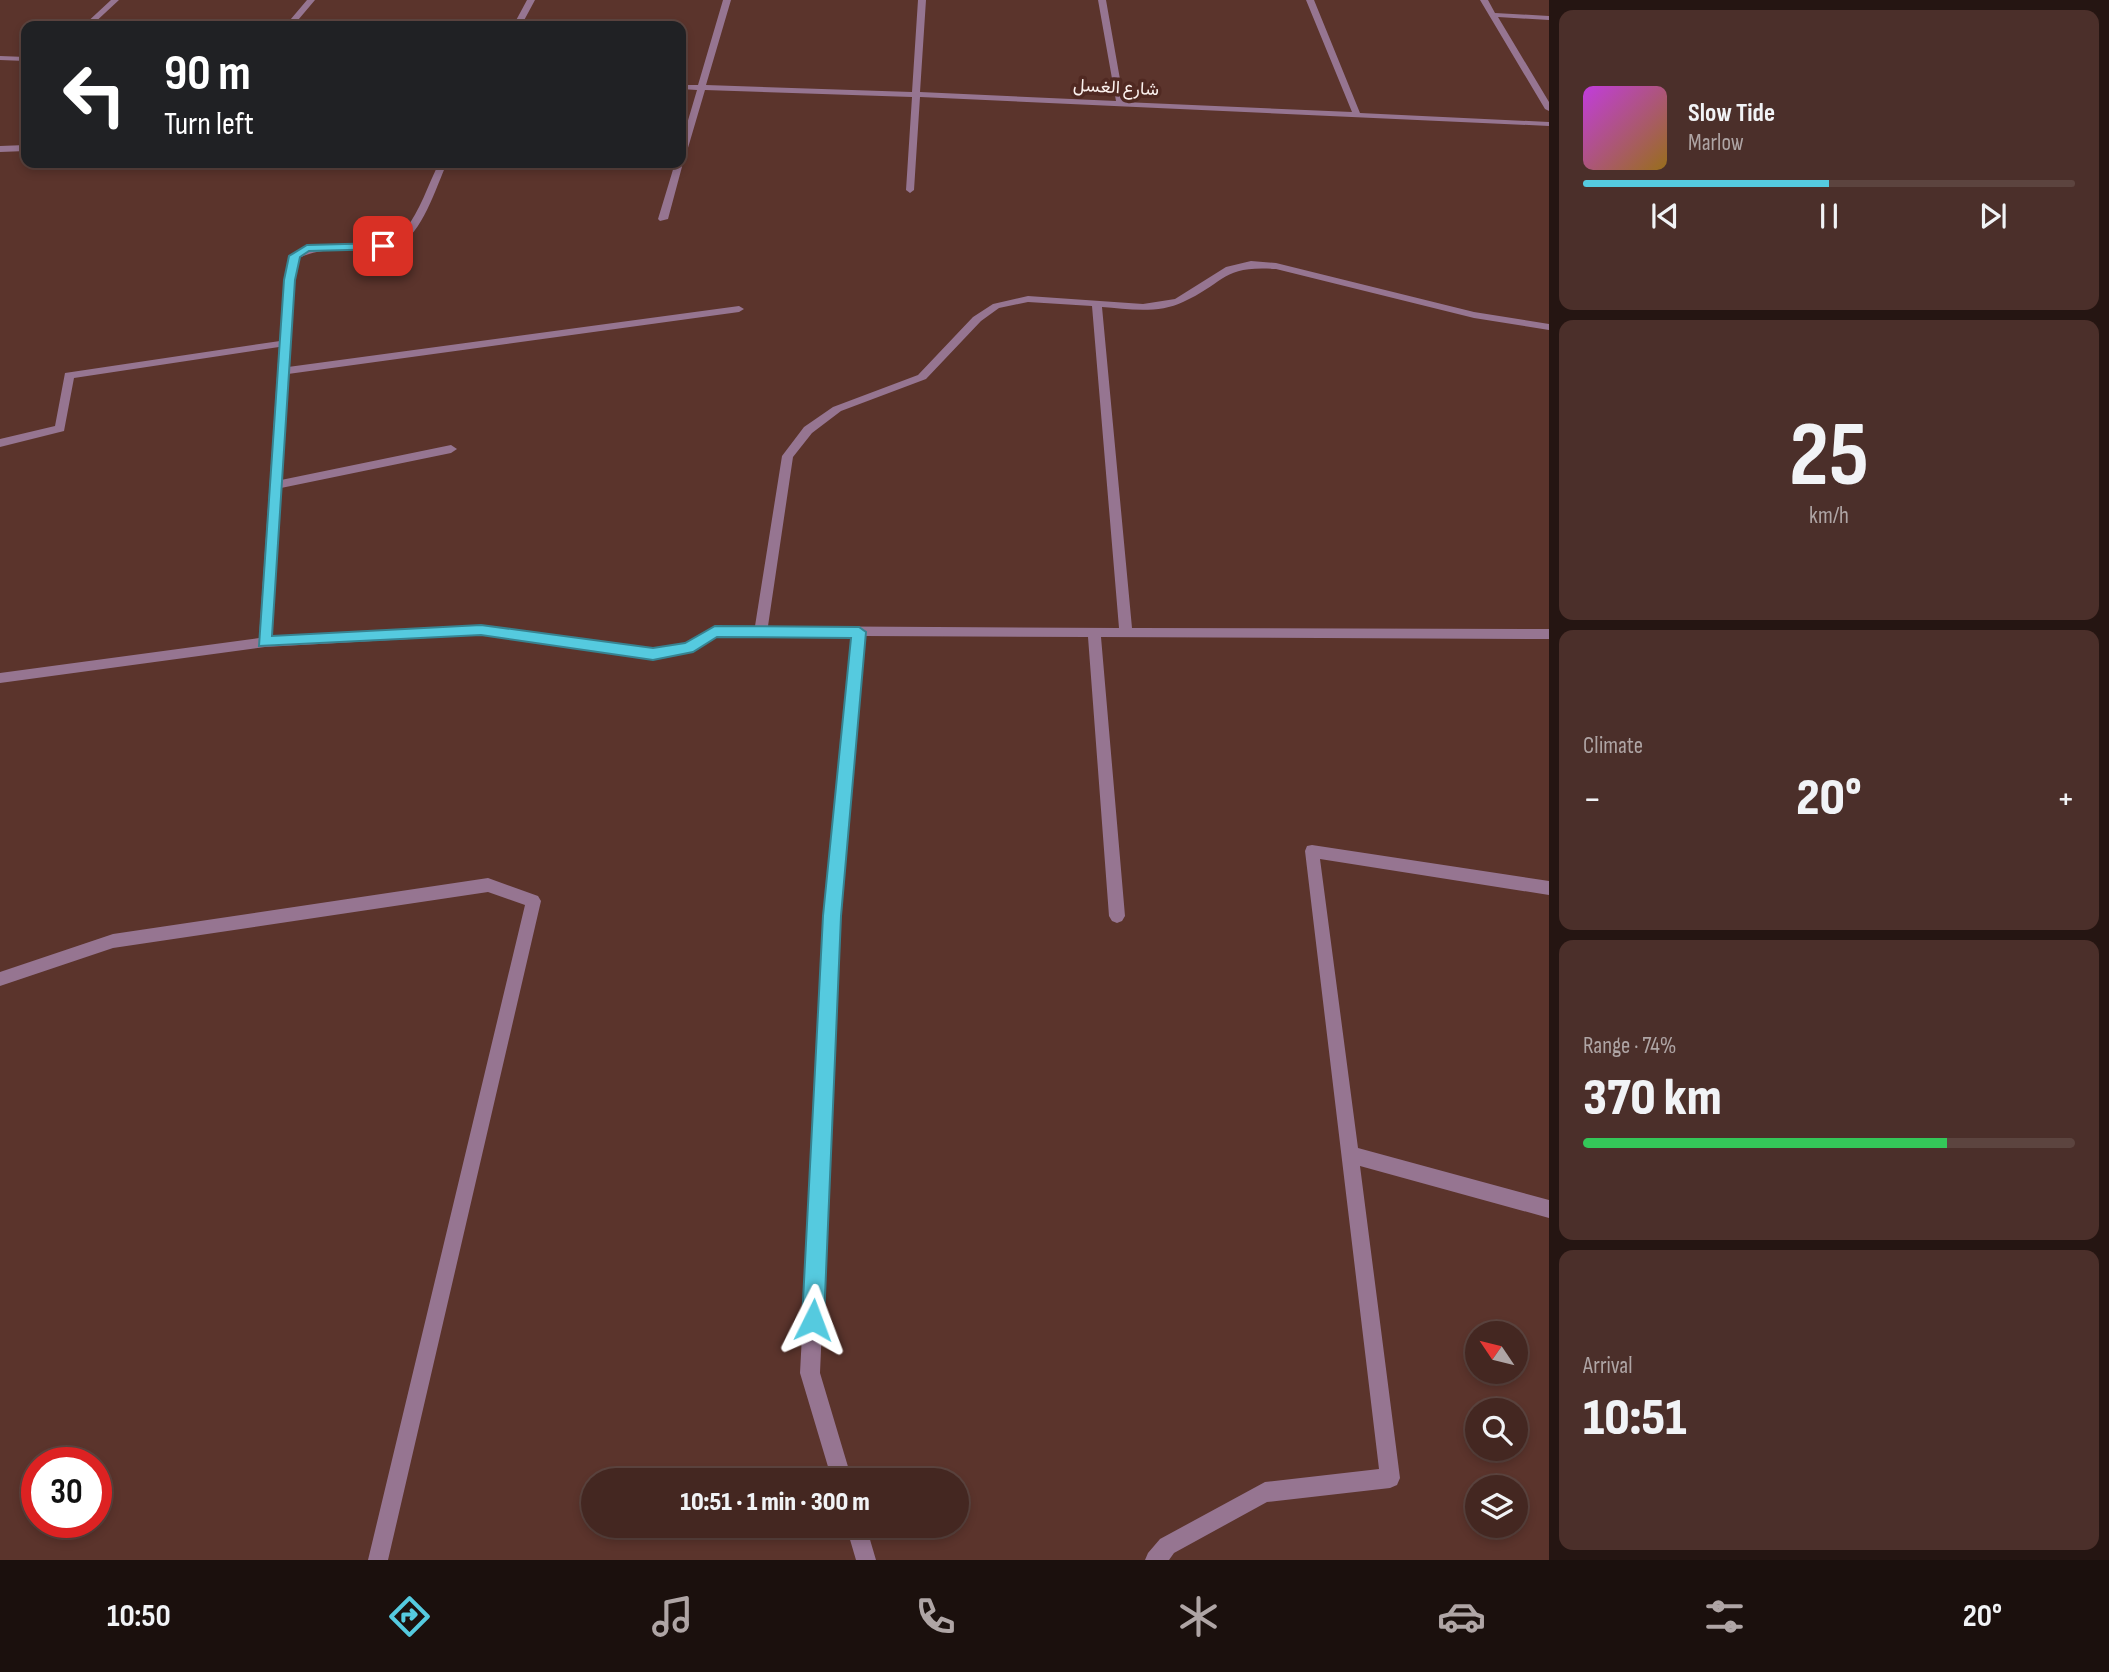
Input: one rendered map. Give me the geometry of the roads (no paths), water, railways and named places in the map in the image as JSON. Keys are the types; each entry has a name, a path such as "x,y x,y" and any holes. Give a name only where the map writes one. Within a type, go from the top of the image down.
{"street":[{"path":"93,21 115,0"},
{"path":"293,21 311,0"},
{"path":"520,21 531,0"},
{"path":"686,139 727,0"},
{"path":"910,190 922,0"},
{"path":"1102,0 1120,103"},
{"path":"1310,0 1357,115"},
{"path":"1484,0 1549,109"},
{"path":"1494,15 1549,18"},
{"path":"0,58 21,59"},
{"name":"شارع الغسل","path":"686,87 914,94 1549,124"},
{"path":"0,149 21,148"},
{"path":"265,642 289,280 295,256 307,248 383,246 399,242 408,232 440,168"},
{"path":"663,219 678,168"},
{"path":"761,631 788,456 808,430 837,409 922,377 977,319 996,306 1028,299 1143,307 1178,301 1229,269 1251,264 1276,266 1474,315 1549,327"},
{"path":"1097,304 1126,634"},
{"path":"283,371 739,309"},
{"path":"0,443 60,428 69,375 285,343"},
{"path":"275,485 451,449"},
{"path":"0,678 265,642 481,630 653,654 688,648 715,631 1549,634"},
{"path":"838,1468 810,1373 832,916 859,632"},
{"path":"1094,634 1116,916"},
{"path":"1155,1560 1167,1546 1265,1492 1390,1478 1312,851 1549,888"},
{"path":"0,979 113,941 488,885 533,901 378,1560"},
{"path":"1350,1155 1549,1209"},
{"path":"860,1538 866,1560"}]}
